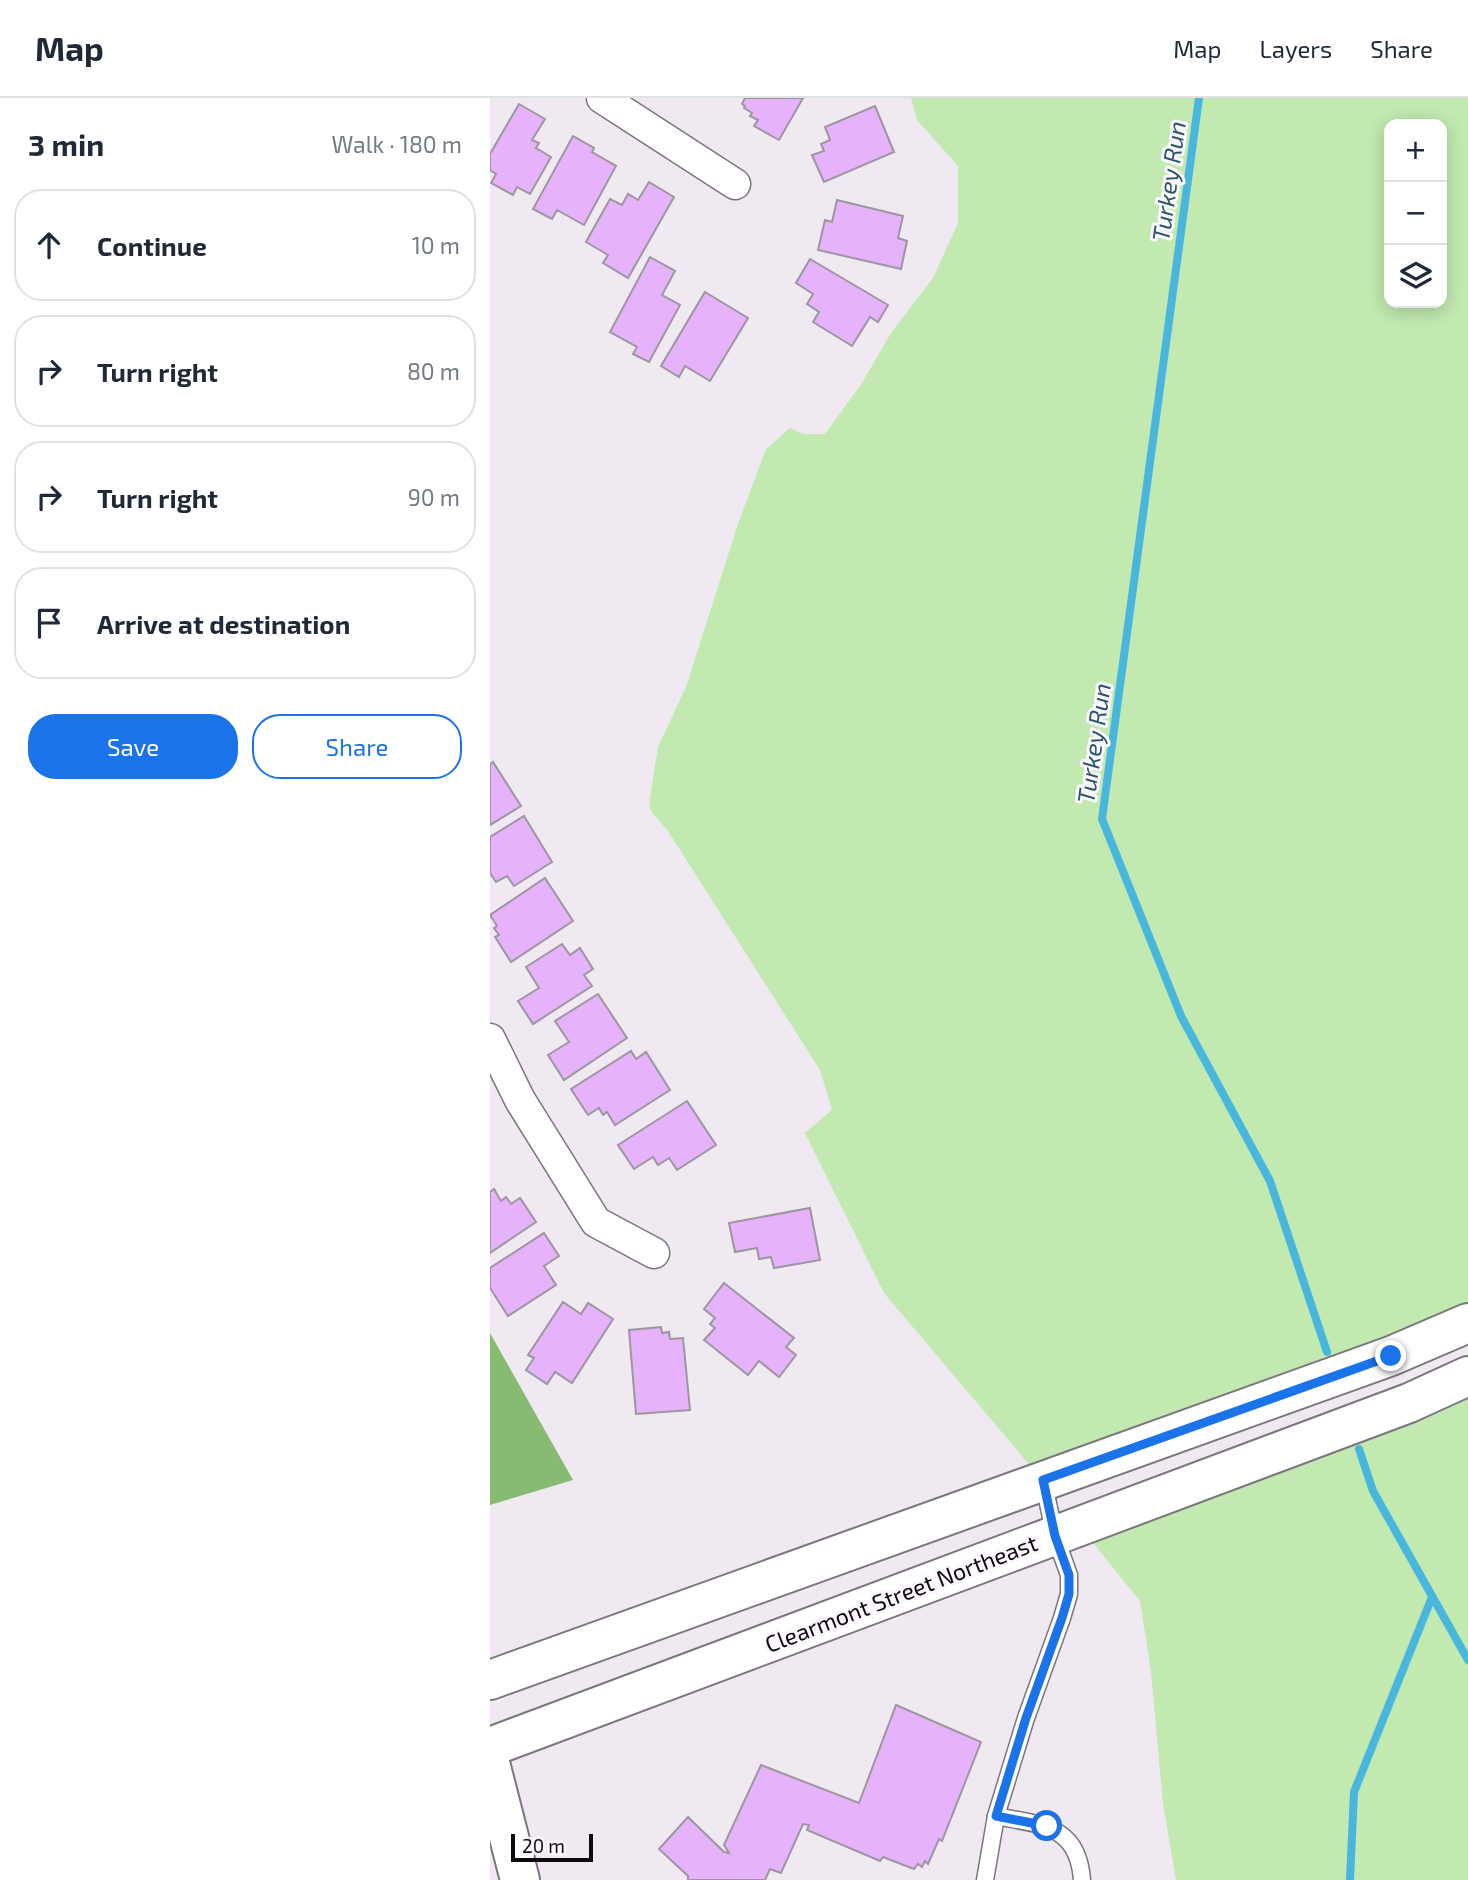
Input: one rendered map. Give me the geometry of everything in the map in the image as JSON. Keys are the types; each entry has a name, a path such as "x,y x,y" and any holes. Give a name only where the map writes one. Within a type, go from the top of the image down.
{"street":[{"path":"602,98 735,184"},
{"path":"490,1039 520,1100 596,1222 654,1253"},
{"path":"490,1680 1391,1356 1468,1323"},
{"name":"Clearmont Street Northeast","path":"490,1747 1409,1403 1468,1376"},
{"path":"490,1763 520,1880"}],"lane":[{"path":"985,1880 996,1816 1026,1718 1069,1594 1069,1575 1055,1536 1043,1480"},
{"path":"996,1816 1047,1826 1064,1835 1076,1852 1082,1880"}],"green space":[{"path":"911,98 1468,98 1468,1307 1033,1469 884,1293 805,1133 832,1110 820,1070 649,805 658,747 686,687 738,524 766,449 790,428 803,434 825,434 862,383 891,333 933,278 958,223 958,166 917,120"},
{"path":"490,1333 573,1480 490,1505"},
{"path":"1468,1391 1468,1880 1176,1880 1163,1804 1151,1671 1140,1601 1089,1538"}],"building":[{"path":"745,98 803,98 779,140 754,126 758,120 750,116 752,113 744,108 742,104"},
{"path":"519,104 545,119 532,140 539,143 536,148 551,157 530,194 517,187 513,195 491,183 496,174 490,170 490,154"},
{"path":"875,106 894,152 824,182 812,155 824,151 821,144 830,140 825,127"},
{"path":"573,136 594,148 592,152 616,166 584,225 557,210 552,219 533,209"},
{"path":"649,182 674,197 628,278 603,263 608,255 586,242 610,199 622,205 628,194 638,200"},
{"path":"837,200 903,216 898,238 907,241 901,269 818,250 825,220 832,222"},
{"path":"650,257 675,271 662,295 680,305 649,362 633,354 637,347 610,332"},
{"path":"810,259 888,305 878,322 870,317 852,346 813,322 819,312 807,304 813,294 796,283"},
{"path":"705,292 748,318 710,381 685,366 679,377 661,366"},
{"path":"493,762 521,806 490,825 490,764"},
{"path":"524,816 552,862 514,886 507,876 496,882 490,873 490,837"},
{"path":"545,878 573,921 511,962 495,937 499,935 494,928 497,926 490,915"},
{"path":"562,944 570,955 580,948 593,969 584,975 592,986 533,1024 518,1001 539,988 526,967"},
{"path":"598,994 627,1038 564,1080 548,1055 569,1042 555,1021"},
{"path":"631,1051 636,1059 646,1052 670,1090 615,1125 607,1112 603,1115 599,1108 588,1115 571,1089"},
{"path":"687,1101 716,1145 677,1170 669,1158 658,1165 653,1157 634,1169 618,1145"},
{"path":"494,1189 501,1201 506,1197 511,1204 520,1198 536,1222 490,1253 490,1192"},
{"path":"810,1208 820,1260 774,1268 771,1257 759,1259 757,1248 735,1252 729,1223"},
{"path":"544,1233 559,1256 544,1266 556,1285 508,1316 490,1288 490,1268"},
{"path":"724,1283 794,1338 786,1347 796,1355 779,1377 759,1361 748,1375 704,1340 715,1328 710,1324 715,1318 704,1309"},
{"path":"563,1302 581,1314 588,1303 613,1319 572,1383 555,1372 547,1384 526,1370 534,1358 528,1355"},
{"path":"661,1327 662,1333 669,1332 670,1339 683,1338 690,1410 636,1414 629,1330"},
{"path":"896,1705 981,1742 942,1841 939,1839 928,1864 925,1861 922,1867 918,1864 914,1869 883,1857 880,1861 807,1830 809,1825 803,1824 781,1873 770,1869 765,1880 688,1880 688,1876 659,1849 688,1817 724,1852 729,1853 724,1845 761,1765 859,1803"}],"waterway":[{"name":"Turkey Run","path":"1199,98 1102,819 1181,1016 1270,1181 1327,1352"},
{"name":"Turkey Run","path":"1359,1449 1373,1491 1468,1660"},
{"path":"1350,1880 1354,1792 1432,1597"}],"route":[{"path":"1047,1826 996,1816 1026,1718 1069,1594 1069,1575 1055,1536 1043,1480 1391,1356"}]}
